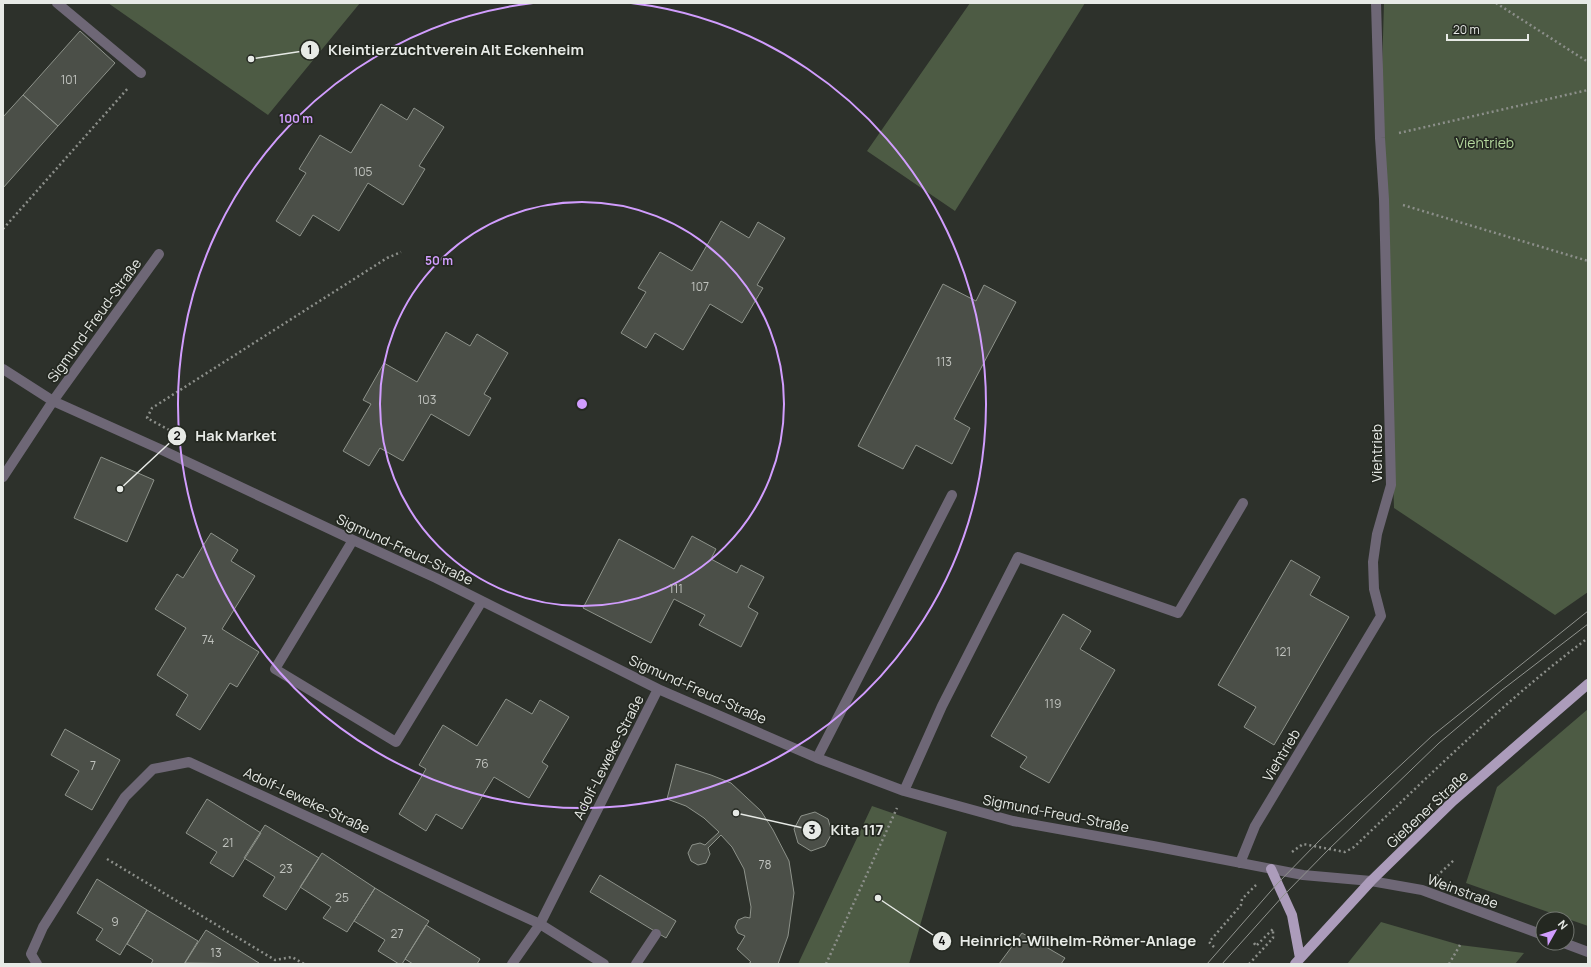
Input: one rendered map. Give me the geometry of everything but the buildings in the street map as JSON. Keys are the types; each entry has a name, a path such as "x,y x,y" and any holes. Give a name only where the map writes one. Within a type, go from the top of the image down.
{"main road":[{"name":"Gießener Straße","path":"1297,961 1371,881 1453,801 1588,684"},
{"path":"1270,869 1292,915 1297,961"}],"street":[{"path":"57,3 141,73"},
{"name":"Viehtrieb","path":"1240,863 1255,826 1381,616 1374,589 1373,562 1377,534 1391,485 1384,199 1380,138 1376,3"},
{"name":"Sigmund-Freud-Straße","path":"53,401 159,254"},
{"name":"Sigmund-Freud-Straße","path":"3,369 53,401 162,450 436,578 658,688 817,758 904,791 1014,821 1303,875 1371,881"},
{"path":"3,477 53,401"},
{"path":"817,758 952,495"},
{"path":"904,791 942,706 1018,557 1178,613 1243,503"},
{"path":"353,540 275,669 396,742 482,601"},
{"name":"Adolf-Leweke-Straße","path":"512,964 540,924 658,688"},
{"name":"Adolf-Leweke-Straße","path":"37,964 31,954 43,927 125,797 153,769 189,762 540,924 604,964"},
{"name":"Weinstraße","path":"1371,881 1422,890 1535,932"},
{"path":"636,964 656,934"},
{"path":"1575,947 1588,952"}],"path":[{"path":"1496,3 1588,62"},
{"path":"3,229 141,73"},
{"path":"1380,138 1588,90"},
{"path":"1384,199 1588,261"},
{"path":"162,450 171,431 147,418 152,408 387,258 401,252"},
{"path":"1303,844 1345,852 1354,848 1466,740 1548,668 1588,638"},
{"path":"826,964 904,791"},
{"path":"91,850 275,960 292,957 304,964"},
{"path":"1214,947 1209,942 1241,905"},
{"path":"1249,964 1273,938 1273,929 1256,946 1254,943"},
{"path":"1449,964 1460,945"}],"green space":[{"path":"108,3 360,3 268,115"},
{"path":"970,3 1085,3 955,211 867,151"},
{"name":"Viehtrieb","path":"1384,3 1588,3 1588,592 1555,615 1394,508 1384,199 1380,138"},
{"path":"1588,709 1588,926 1575,921 1575,911 1545,911 1466,883 1497,787"},
{"path":"872,806 947,832 909,964 798,964"},
{"path":"1381,922 1460,945 1524,953 1515,964 1347,964"}],"tram line":[{"path":"1207,964 1277,884 1319,841 1432,736 1588,611"},
{"path":"1222,964 1283,896 1329,849 1439,743 1502,690 1588,624"}],"place":[{"name":"Kleintierzuchtverein Alt Eckenheim","path":"251,59"},
{"name":"Hak Market","path":"120,489"},
{"name":"Kita 117","path":"736,813"},
{"name":"Heinrich-Wilhelm-Römer-Anlage","path":"878,898"}]}
